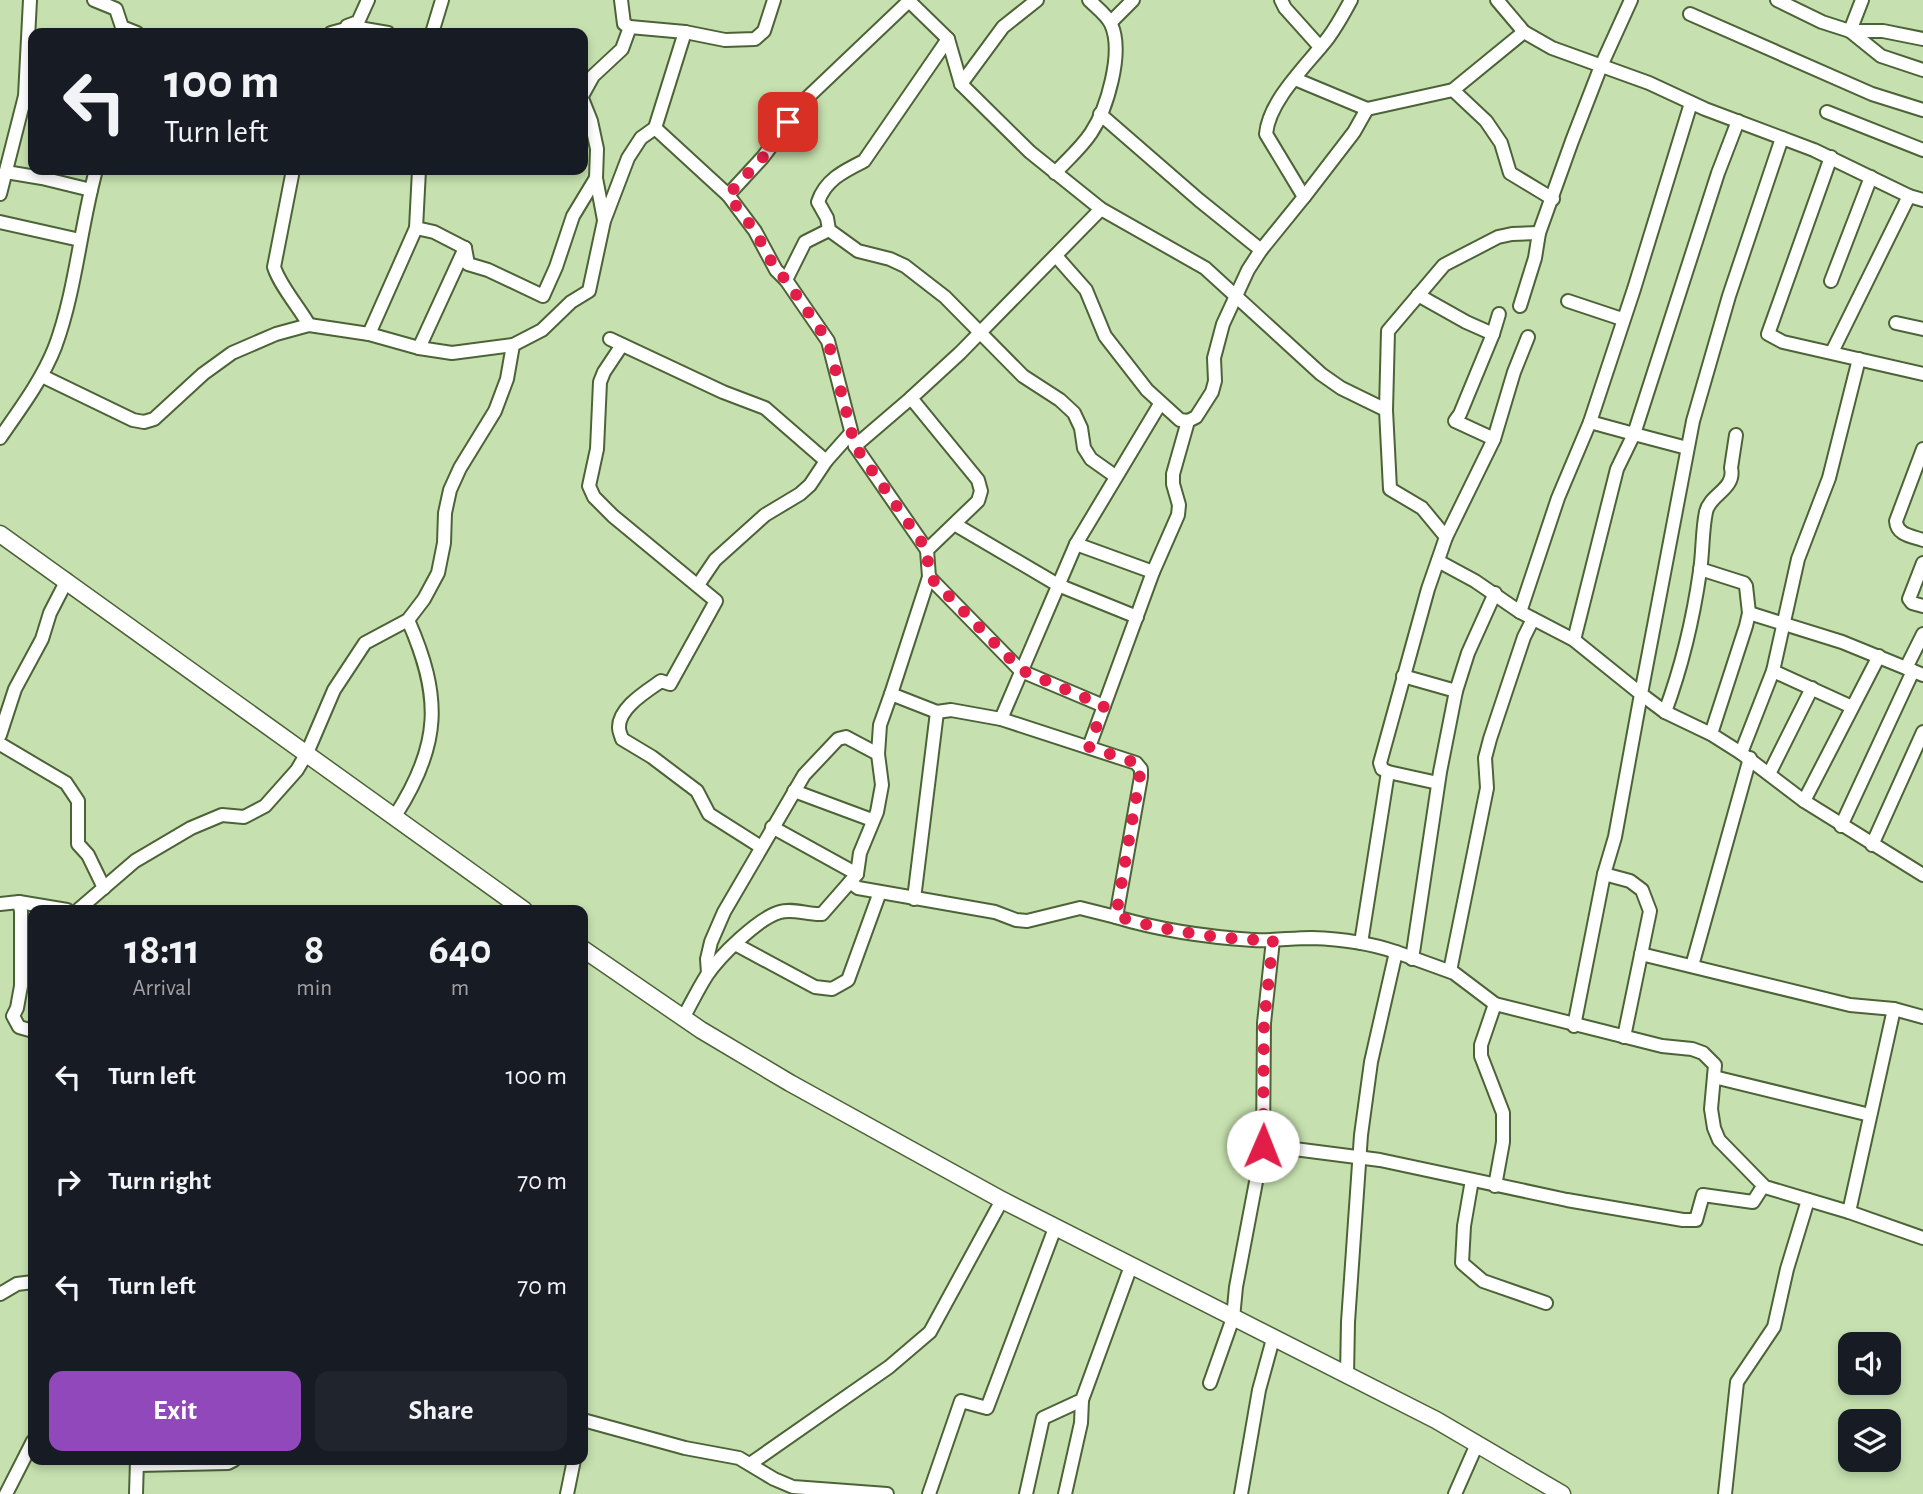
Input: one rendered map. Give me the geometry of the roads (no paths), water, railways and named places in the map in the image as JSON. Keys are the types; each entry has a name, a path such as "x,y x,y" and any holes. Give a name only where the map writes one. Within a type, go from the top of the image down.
{"street":[{"path":"30,0 30,28"},
{"path":"94,0 116,9 124,28"},
{"path":"343,28 358,22 368,0"},
{"path":"434,28 442,0"},
{"path":"621,0 624,24 630,27 685,32 725,40 755,39 764,31 774,0"},
{"path":"728,195 763,157 807,98 909,0 948,39 961,84 1003,127 1055,173 1101,209 1205,268 1321,374 1341,388 1385,410"},
{"path":"961,84 1003,27 1037,0"},
{"path":"1055,173 1092,131 1108,93 1116,53 1111,22 1089,0"},
{"path":"1111,22 1133,0"},
{"path":"1280,0 1321,47"},
{"path":"1304,197 1266,134 1271,114 1337,25 1351,0"},
{"path":"1497,0 1524,32 1552,48 1649,83 1691,103 1831,157 1909,196 1923,200"},
{"path":"1520,306 1535,258 1539,233 1601,66 1631,0"},
{"path":"1777,0 1822,22 1850,31 1883,31 1923,39"},
{"path":"1850,31 1862,0"},
{"path":"1690,14 1872,94 1923,110"},
{"path":"588,85 593,76 622,49 630,27"},
{"path":"1850,31 1881,56 1923,69"},
{"path":"42,376 133,420 144,422 154,419 203,374 232,353 276,334 309,325 369,334 452,354 513,345 542,330 571,303 589,291 604,220 628,158 641,138 655,128 685,32"},
{"path":"1295,79 1367,109 1453,90 1524,32"},
{"path":"948,39 864,161 822,188 818,202 827,218 829,230 859,251 905,266 945,297 1023,376 1060,400 1074,413 1081,428 1084,448 1091,459 1115,475"},
{"path":"1453,90 1486,121 1501,143 1510,173 1553,199"},
{"path":"0,194 28,100"},
{"path":"1520,611 1558,498 1590,422 1691,103"},
{"path":"1056,256 1086,290 1105,336 1160,404 1181,420 1188,421 1196,417 1212,392 1215,381 1214,358 1220,335 1236,295 1261,250 1347,141 1367,109"},
{"path":"1827,112 1923,150"},
{"path":"588,113 597,149 596,178 604,220"},
{"path":"1100,114 1215,214 1261,250"},
{"path":"1574,640 1617,469 1634,434 1718,173 1738,121"},
{"path":"655,128 728,195 755,231 776,270 786,280 828,341 853,440 927,550 929,576 880,725 878,754 881,785 877,812 853,878 822,914 779,912 760,923 735,944 708,973 683,1018"},
{"path":"1574,1026 1604,874 1615,836 1687,448 1712,351 1782,138"},
{"path":"1831,157 1769,334 1783,342 1923,374"},
{"path":"6,172 28,173"},
{"path":"46,175 91,190"},
{"path":"0,438 42,376 65,314 95,175"},
{"path":"292,175 274,267 278,280 294,299 309,325"},
{"path":"369,334 416,228 419,175"},
{"path":"1831,281 1871,177"},
{"path":"465,248 468,264 488,270 543,296 573,216 596,178"},
{"path":"1832,352 1909,196"},
{"path":"698,585 715,560 765,515 800,495 826,461 911,398 981,332 1101,209"},
{"path":"0,222 80,240"},
{"path":"416,228 434,232 465,248"},
{"path":"786,280 805,242 829,230"},
{"path":"1446,537 1422,508 1390,489 1385,410 1388,331 1444,265 1456,257 1499,237 1539,233"},
{"path":"419,348 465,248"},
{"path":"1418,296 1493,334"},
{"path":"1568,301 1622,320"},
{"path":"1494,439 1455,421 1499,314"},
{"path":"1896,323 1923,329"},
{"path":"1438,783 1388,772 1382,769 1380,763 1446,537 1494,439 1514,372 1528,337"},
{"path":"761,847 709,814 697,792 652,757 622,739 618,726 623,714 641,695 660,681 670,684 716,601 613,516 594,498 589,486 597,449 600,382 616,342 723,392 765,408 826,461"},
{"path":"84,905 135,860 191,828 222,816 244,817 265,806 298,770 334,690 365,643 408,620 439,573 450,490 460,468 495,411 507,379 513,345"},
{"path":"1692,966 1745,756 1773,671 1798,559 1829,478 1859,359"},
{"path":"911,398 978,480 981,491 978,501 927,550"},
{"path":"1002,719 1076,544 1160,404"},
{"path":"1089,747 1153,572 1178,515 1179,505 1173,474 1188,421"},
{"path":"1590,422 1687,448"},
{"path":"1665,712 1690,634 1706,510 1712,500 1725,490 1732,473 1736,435"},
{"path":"1923,449 1896,521 1896,528 1900,533 1923,540"},
{"path":"956,525 1058,585 1137,617"},
{"path":"0,534 517,905"},
{"path":"1076,544 1153,572"},
{"path":"1438,561 1495,593 1533,619 1574,640 1665,712 1711,734 1745,756 1804,802 1923,873"},
{"path":"1923,563 1909,599 1912,603 1923,606"},
{"path":"1700,569 1744,583 1749,612 1711,734"},
{"path":"929,576 1021,670 1104,706"},
{"path":"0,735 15,690 42,639 50,613 66,580"},
{"path":"1412,959 1438,783 1457,691 1468,653 1495,593"},
{"path":"1749,612 1785,622 1914,671"},
{"path":"1450,971 1487,788 1485,758 1496,719 1533,619"},
{"path":"395,816 421,769 434,714 423,659 408,620"},
{"path":"1841,826 1914,671 1923,634"},
{"path":"1804,802 1879,656"},
{"path":"1773,671 1852,707"},
{"path":"1404,676 1457,691"},
{"path":"1769,774 1812,688"},
{"path":"891,694 937,712 951,710 1002,719 1136,763 1141,769 1116,916"},
{"path":"914,899 937,712"},
{"path":"1872,845 1923,732"},
{"path":"708,973 710,942 772,827 804,775 838,739 846,737 878,754"},
{"path":"0,744 66,783 79,802 78,844 88,855 104,888"},
{"path":"1362,943 1388,772"},
{"path":"794,791 873,820"},
{"path":"772,827 853,878 858,888 995,912 1016,920 1027,921 1080,908 1173,929 1254,940 1312,938 1362,943 1450,971 1495,1004 1574,1026 1703,1053 1715,1065 1711,1109 1719,1140 1765,1187 1923,1238"},
{"path":"1604,874 1630,881 1642,890 1650,911 1624,1037"},
{"path":"735,944 815,988 832,989 848,980 880,892"},
{"path":"19,902 21,986 13,1016 19,1027 28,1030"},
{"path":"0,904 19,902 37,905"},
{"path":"1210,1384 1233,1318 1236,1287 1263,1146 1264,1023 1273,940"},
{"path":"588,952 683,1018 790,1083 1055,1228 1436,1420 1562,1494"},
{"path":"1347,1376 1348,1322 1360,1157 1371,1062 1396,952"},
{"path":"1641,954 1850,1005 1894,1009 1923,1017"},
{"path":"1495,1004 1481,1045 1481,1056 1503,1113 1503,1142 1495,1186"},
{"path":"1849,1212 1894,1009"},
{"path":"1714,1077 1870,1115"},
{"path":"1263,1146 1360,1157 1495,1186 1683,1220 1696,1220 1703,1195 1753,1202 1765,1187"},
{"path":"1472,1180 1464,1226 1462,1263 1483,1281 1546,1303"},
{"path":"750,1465 889,1367 930,1332 1002,1200"},
{"path":"1725,1494 1737,1382 1774,1327 1787,1269 1808,1200"},
{"path":"929,1494 961,1401 987,1408 1055,1228"},
{"path":"1065,1494 1080,1423 1082,1400 1131,1266"},
{"path":"0,1294 17,1284 28,1283"},
{"path":"1241,1494 1259,1390 1273,1339"},
{"path":"1026,1494 1043,1418 1082,1400"},
{"path":"588,1421 685,1448 739,1458 793,1487 887,1494"},
{"path":"1455,1494 1477,1444"},
{"path":"6,1494 28,1451"},
{"path":"136,1494 137,1465"},
{"path":"568,1494 573,1465"}]}
